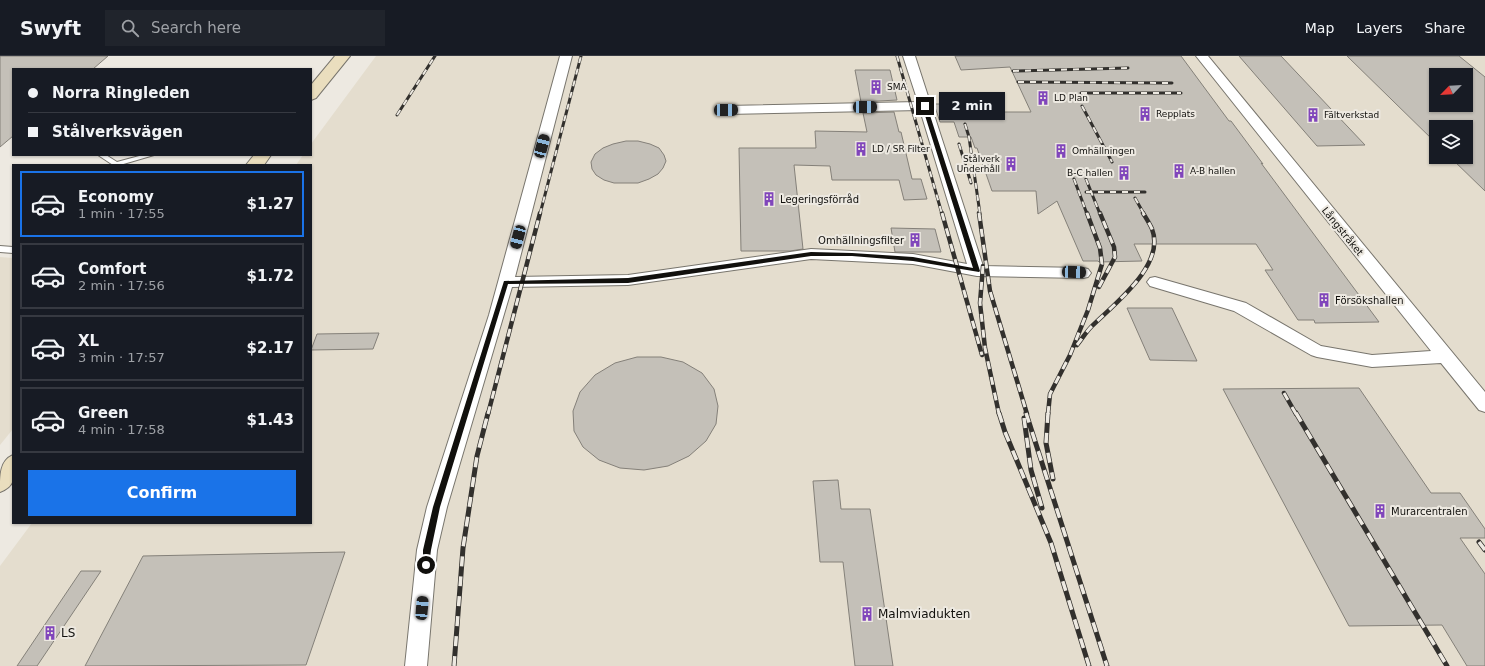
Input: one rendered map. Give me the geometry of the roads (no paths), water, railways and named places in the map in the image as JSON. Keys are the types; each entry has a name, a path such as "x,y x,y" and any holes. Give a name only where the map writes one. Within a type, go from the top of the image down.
{"street":[{"path":"312,94 343,56"},
{"path":"416,666 427,550 435,514 506,282 566,56"},
{"path":"909,56 977,271"},
{"name":"Långstråket","path":"1202,56 1485,405"},
{"path":"726,110 925,106"},
{"path":"256,164 262,156"},
{"path":"506,282 628,280 811,254 913,259 977,271 1084,273"},
{"path":"1155,282 1240,307 1317,351 1372,361 1445,356"},
{"path":"0,481 12,465"}],"lane":[{"path":"102,156 114,164"},
{"path":"120,164 148,156"},
{"path":"0,249 12,250"}],"railway":[{"path":"397,115 435,56"},
{"path":"540,214 581,56"},
{"path":"897,56 942,214"},
{"path":"1013,71 1128,68"},
{"path":"1018,82 1172,83"},
{"path":"1081,93 1181,93"},
{"path":"1082,106 1112,162"},
{"path":"965,124 969,137 980,214"},
{"path":"959,144 971,183"},
{"path":"1074,179 1087,214"},
{"path":"1086,179 1091,192"},
{"path":"1086,192 1091,192"},
{"path":"1091,192 1145,192"},
{"path":"1091,192 1100,214"},
{"path":"1135,198 1144,214"},
{"path":"488,414 540,213"},
{"path":"942,213 982,355"},
{"path":"979,213 990,291 1027,414"},
{"path":"1048,414 1050,394 1070,355 1088,310 1102,264 1100,248 1087,213"},
{"path":"1099,287 1115,257 1114,247 1100,213"},
{"path":"1077,345 1092,326 1136,283 1145,270 1152,256 1154,243 1152,229 1143,213"},
{"path":"983,266 980,303 985,348 999,414"},
{"path":"1284,393 1296,414"},
{"path":"454,666 463,548 477,456 488,413"},
{"path":"999,413 1005,432 1051,543 1089,666"},
{"path":"1026,413 1107,666"},
{"path":"1048,413 1046,443 1053,479"},
{"path":"1296,413 1447,666"},
{"path":"1024,418 1031,470 1042,508"},
{"path":"1479,542 1485,550"}],"place":[{"name":"SMA","path":"876,87"},
{"name":"LD Plan","path":"1043,98"},
{"name":"Repplats","path":"1145,114"},
{"name":"Fältverkstad","path":"1313,115"},
{"name":"LD / SR Filter","path":"861,149"},
{"name":"Omhällningen","path":"1061,151"},
{"name":"Stålverk Underhåll","path":"1011,164"},
{"name":"A-B hallen","path":"1179,171"},
{"name":"B-C hallen","path":"1124,173"},
{"name":"Legeringsförråd","path":"769,199"},
{"name":"Omhällningsfilter","path":"915,240"},
{"name":"Försökshallen","path":"1324,300"},
{"name":"Murarcentralen","path":"1380,511"},
{"name":"Malmviadukten","path":"867,614"},
{"name":"LS","path":"50,633"}]}
